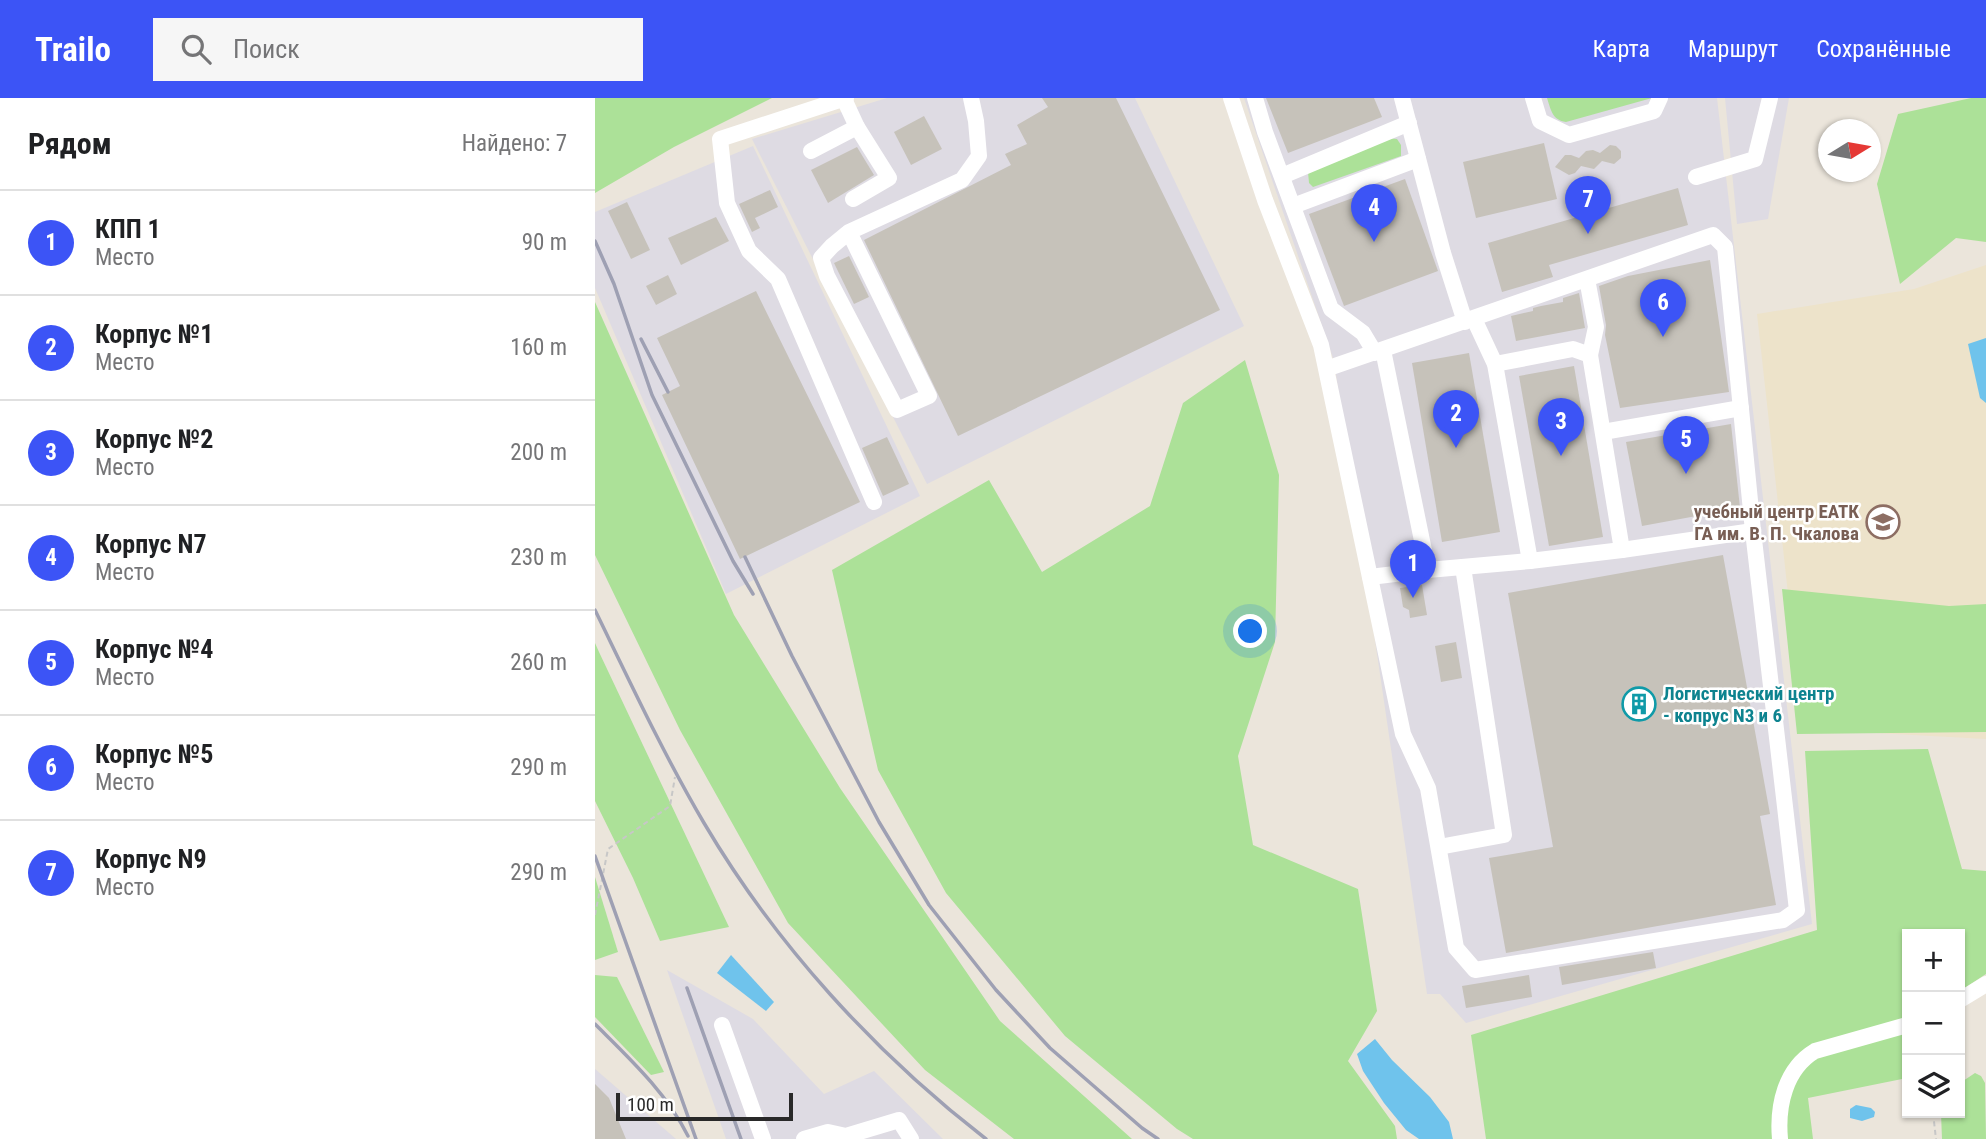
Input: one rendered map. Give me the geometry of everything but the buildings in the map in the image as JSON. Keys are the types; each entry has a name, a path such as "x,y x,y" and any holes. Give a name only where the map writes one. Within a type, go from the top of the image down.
{"street":[{"path":"853,199 889,178 857,127 845,98 720,139 727,203 749,251 778,279 874,502"},
{"path":"849,232 929,396 897,410 827,276 821,258 849,232 962,180 979,156 971,98"},
{"path":"1231,98 1265,200 1321,345 1326,369 1370,577 1403,734 1428,788 1457,948 1475,970 1783,920 1797,910 1753,531 1725,247 1713,235 1326,369"},
{"path":"1255,98 1331,309 1363,333 1379,351 1428,570"},
{"path":"1402,98 1443,253 1470,320 1495,364 1530,561"},
{"path":"1533,98 1540,121 1569,135 1654,111 1660,98"},
{"path":"1696,177 1755,159 1770,98"},
{"path":"1282,176 1409,123"},
{"path":"811,151 857,127"},
{"path":"1293,206 1418,159"},
{"path":"1587,279 1597,327 1590,355 1622,550"},
{"path":"1495,364 1573,349 1590,355"},
{"path":"1603,432 1741,408"},
{"path":"1370,577 1622,550 1753,531"},
{"path":"1439,847 1504,835 1463,567"},
{"path":"1965,997 1986,984"},
{"path":"722,1025 763,1139"},
{"path":"1780,1139 1780,1119 1789,1078 1803,1058 1815,1051 1902,1027"},
{"path":"804,1139 828,1132 847,1137 899,1120 911,1139"}],"path":[{"path":"595,915 607,849 670,806 675,777"},
{"path":"1934,1118 1936,1139"}],"shaded area":[{"path":"887,98 1135,98 1244,326 927,484 752,139"},
{"path":"1244,98 1717,98 1812,924 1466,1023 1440,994 1427,994 1334,361"},
{"path":"1725,98 1789,98 1768,219 1737,224"},
{"path":"753,146 920,496 726,594 595,288 595,212"},
{"name":"учебный центр ЕАТК ГА им. В. П. Чкалова","path":"1986,265 1986,739 1803,729 1757,314 1914,289"},
{"path":"667,970 753,1019 824,1094 874,1071 943,1139 726,1139"},
{"path":"595,1069 676,1139 595,1139"}],"green space":[{"path":"595,98 772,98 674,147 595,193"},
{"path":"1547,98 1652,98 1566,122 1555,117"},
{"path":"1971,98 1986,98 1986,242 1956,238 1900,284 1877,184 1881,182 1881,171 1898,114"},
{"path":"1388,138 1397,139 1401,145 1401,156 1313,187 1309,183 1308,172"},
{"path":"595,302 734,615 840,788 1000,1021 1132,1139 1014,1139 925,1070 788,923 680,730 595,555"},
{"path":"1245,360 1279,475 1275,642 1238,756 1253,845 1358,889 1377,1011 1348,1061 1395,1126 1397,1139 1193,1139 1177,1129 1065,1036 946,893 878,770 832,570 989,480 1042,572 1150,506 1183,403"},
{"path":"1782,589 1949,606 1986,604 1986,732 1797,734"},
{"path":"595,643 729,927 660,941 595,801"},
{"path":"1928,749 1962,869 1986,871 1986,974 1965,988 1965,929 1902,929 1902,1079 1808,1098 1813,1139 1486,1139 1471,1035 1817,930 1805,751"},
{"path":"595,877 618,952 595,960"},
{"path":"595,975 617,977 664,1072 651,1075 595,1017"},
{"path":"1975,1073 1981,1076 1985,1083 1986,1139 1942,1139 1941,1118 1965,1118 1965,1080"}],"water":[{"path":"1986,338 1986,403 1980,398 1968,344"},
{"path":"731,955 774,1002 766,1011 717,973"},
{"path":"1375,1039 1392,1060 1430,1097 1449,1122 1453,1139 1419,1139 1406,1130 1384,1103 1363,1071 1357,1054"},
{"path":"1856,1105 1871,1108 1875,1112 1874,1117 1862,1121 1850,1118 1850,1109"}],"railway":[{"path":"595,241 614,284 652,395 733,561 753,594"},
{"path":"641,339 668,392"},
{"path":"745,557 792,656 879,822 929,905 996,990 1050,1048 1158,1139"},
{"path":"595,610 689,797 732,868 763,912 830,994 867,1033 905,1071 986,1139"},
{"path":"595,856 696,1139"},
{"path":"687,988 741,1139"},
{"path":"595,1024 658,1090 688,1136"}],"place":[{"name":"Корпус N9","path":"1588,234"},
{"name":"Корпус N7","path":"1374,242"},
{"name":"Корпус №5","path":"1663,337"},
{"name":"Корпус №1","path":"1456,448"},
{"name":"Корпус №2","path":"1561,456"},
{"name":"Корпус №4","path":"1686,474"},
{"name":"учебный центр ЕАТК ГА им. В. П. Чкалова","path":"1883,522"},
{"name":"КПП 1","path":"1413,598"},
{"name":"Логистический центр - копрус N3 и 6","path":"1639,704"}]}
